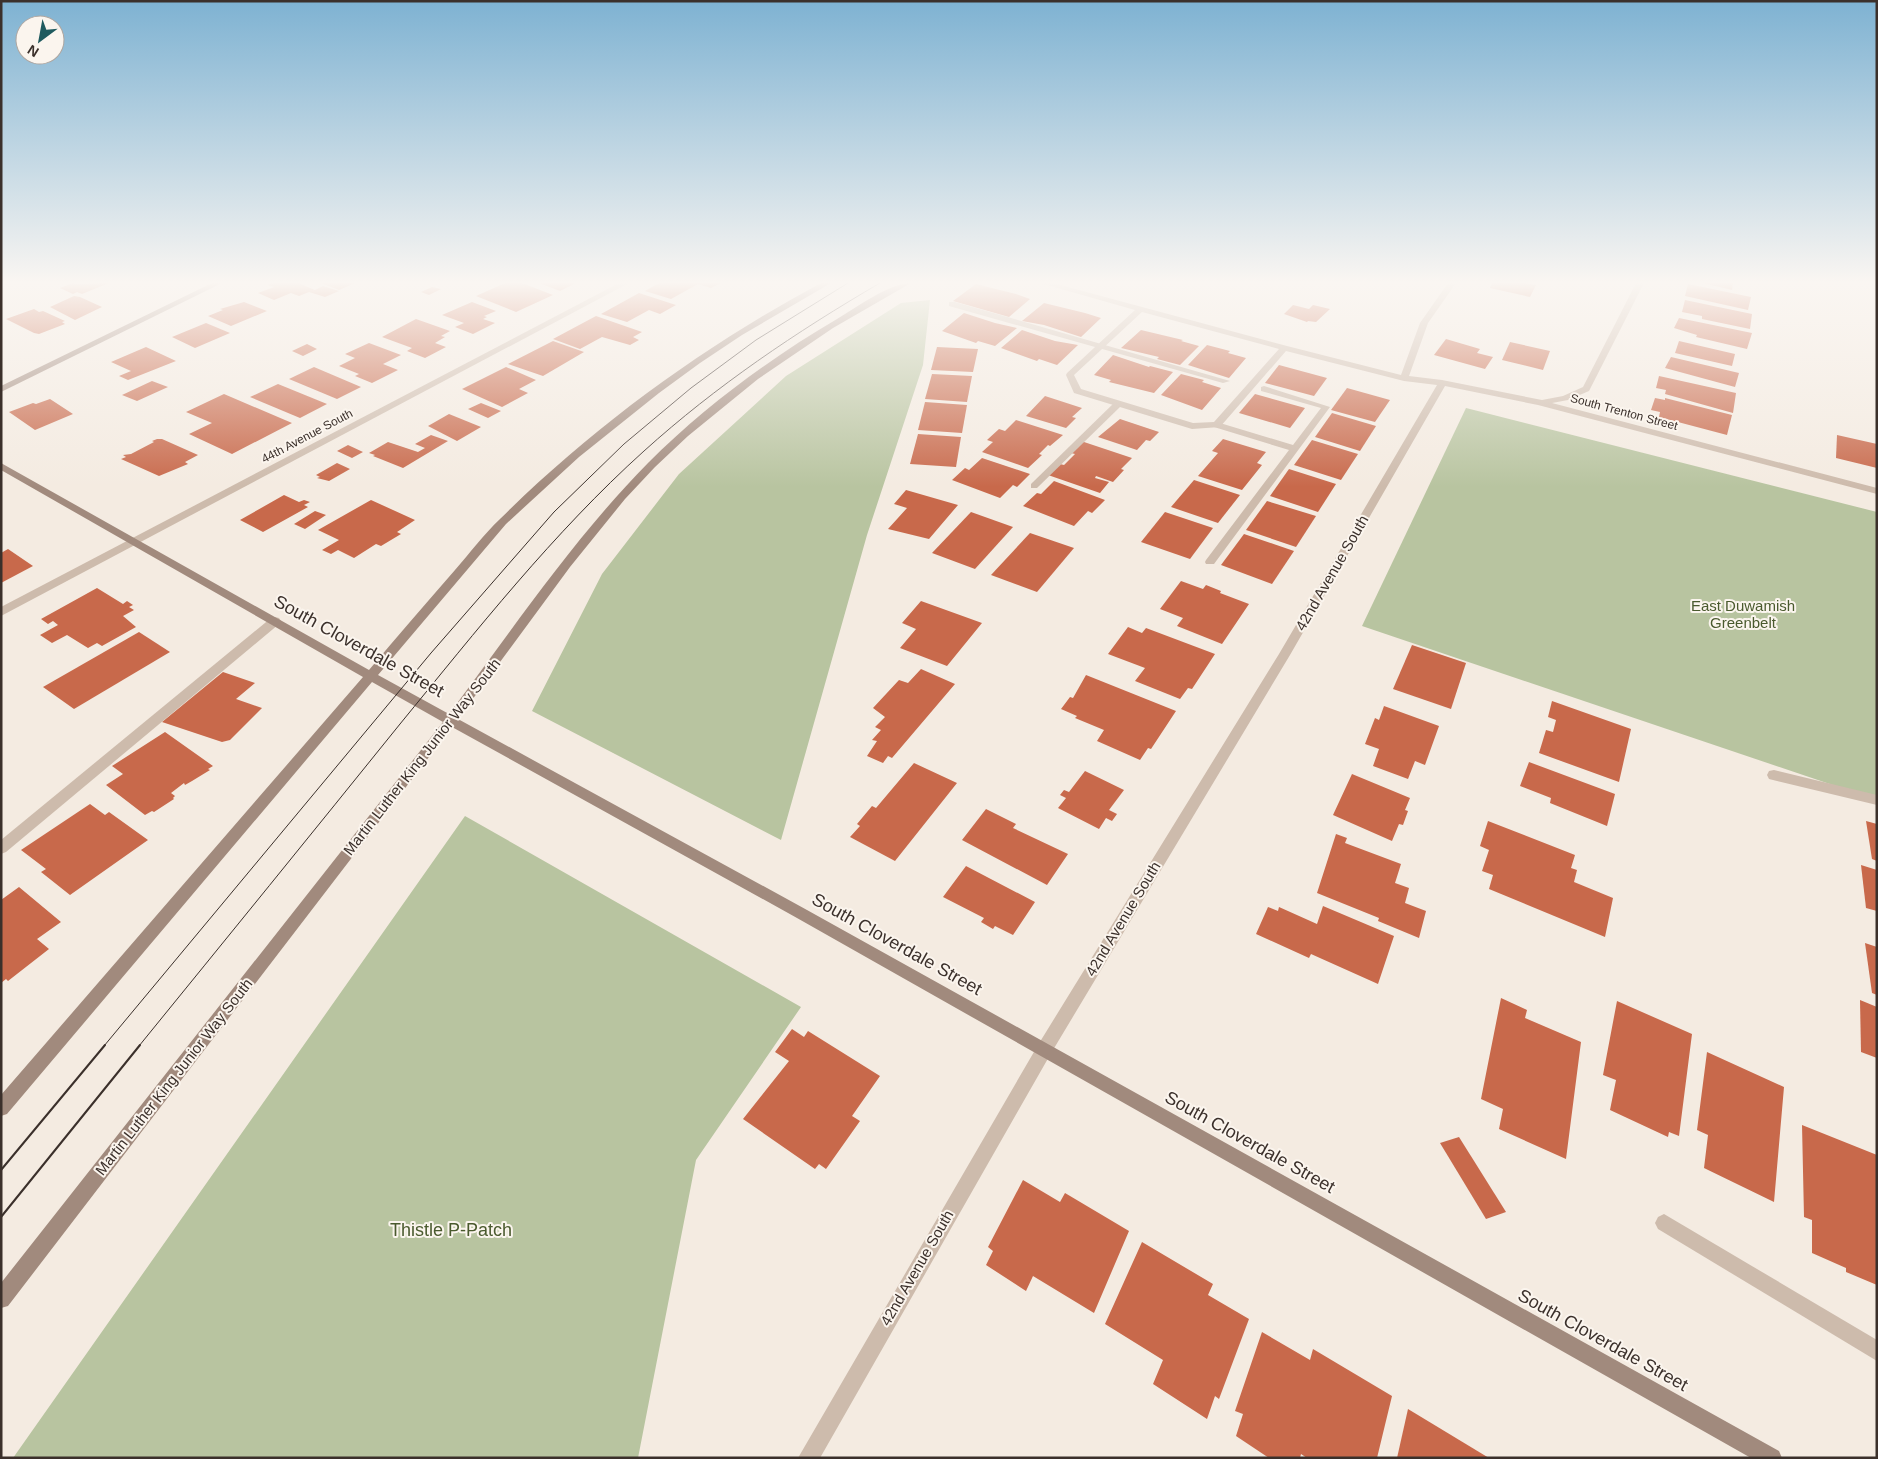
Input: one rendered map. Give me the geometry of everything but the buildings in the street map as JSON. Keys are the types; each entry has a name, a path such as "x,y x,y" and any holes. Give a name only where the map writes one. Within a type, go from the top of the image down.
{"main road":[{"path":"1,389 79,351"},
{"path":"1,1108 502,522 549,477 601,433 714,351"},
{"name":"Martin Luther King Junior Way South","path":"1,1299 452,721 573,557 623,496 672,446 718,406 792,351"},
{"name":"South Cloverdale Street","path":"1,466 370,676 802,914 1772,1458"}],"street":[{"name":"44th Avenue South","path":"1,612 354,425 415,396 498,351"},
{"path":"1095,351 1070,375 1077,392 1192,426 1218,425 1294,448"},
{"path":"1118,351 1226,382"},
{"path":"1218,425 1281,351"},
{"name":"South Trenton Street","path":"1296,351 1404,378 1442,383 1539,402 1877,491"},
{"path":"1404,378 1414,351"},
{"path":"1539,402 1565,398 1586,389 1605,351"},
{"name":"42nd Avenue South","path":"808,1458 1044,1050 1284,656 1442,383"},
{"path":"1210,562 1326,407 1264,389"},
{"path":"1034,486 1118,404"},
{"path":"1,848 275,621"},
{"path":"1774,775 1877,800"},
{"path":"1664,1223 1877,1351"}],"green space":[{"path":"825,351 924,351 923,365 867,535 781,840 532,711 602,574 679,474 786,376"},
{"name":"East Duwamish Greenbelt","path":"1466,408 1877,512 1877,800 1362,626"},
{"name":"Thistle P-Patch","path":"465,816 801,1007 696,1160 638,1458 13,1458"}],"tram line":[{"path":"104,1046 431,653 554,512 624,444 691,388 741,351"},
{"path":"139,1046 458,653 547,549 611,482 671,427 728,382 772,351"},
{"path":"1,1170 105,1045"},
{"path":"1,1217 140,1045"}]}
